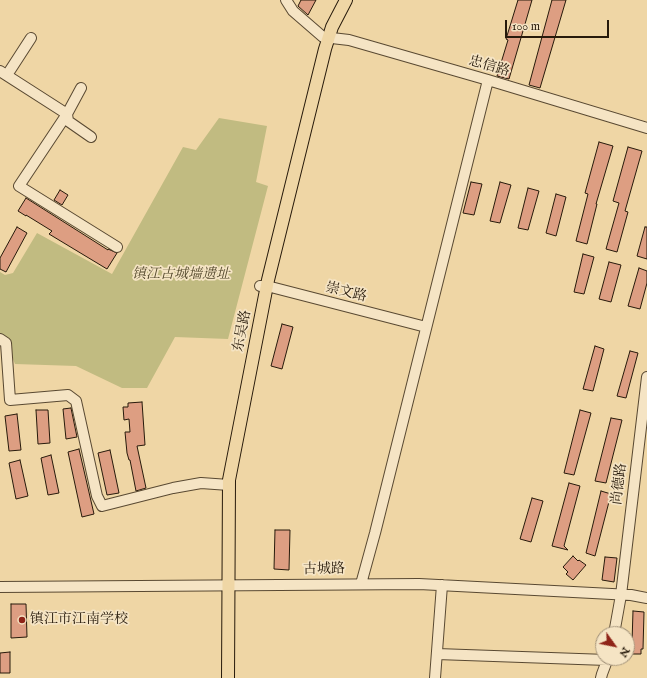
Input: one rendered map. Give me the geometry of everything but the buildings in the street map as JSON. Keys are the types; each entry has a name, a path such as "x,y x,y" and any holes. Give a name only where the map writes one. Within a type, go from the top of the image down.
{"main road":[{"name":"东吴路","path":"326,37 327,25 339,0"},
{"name":"东吴路","path":"222,678 226,484 223,479 263,286 319,47 332,27 346,0"},
{"name":"东吴路","path":"225,585 228,678"}],"street":[{"path":"286,0 293,11 326,37"},
{"name":"忠信路","path":"326,37 349,40 647,128"},
{"path":"31,38 4,73 67,114 68,121 91,137"},
{"path":"361,584 488,80"},
{"path":"81,88 67,114 19,186 117,247"},
{"name":"崇文路","path":"263,286 426,327"},
{"path":"0,340 6,343 10,400 68,395 76,401 97,496 102,506 180,486 201,483 226,484"},
{"name":"尚德路","path":"615,626 621,595 647,377"},
{"name":"古城路","path":"0,587 419,584 631,595 647,598"},
{"path":"435,678 442,585"},
{"path":"437,654 595,659"},
{"path":"601,678 605,666"}],"green space":[{"name":"镇江古城墙遗址","path":"219,118 267,126 256,182 268,186 228,339 175,337 147,388 122,388 76,366 15,364 6,343 0,339 0,272 5,275 13,273 37,233 112,274 183,147 196,150"}],"place":[{"name":"镇江市江南学校","path":"22,620"}]}
